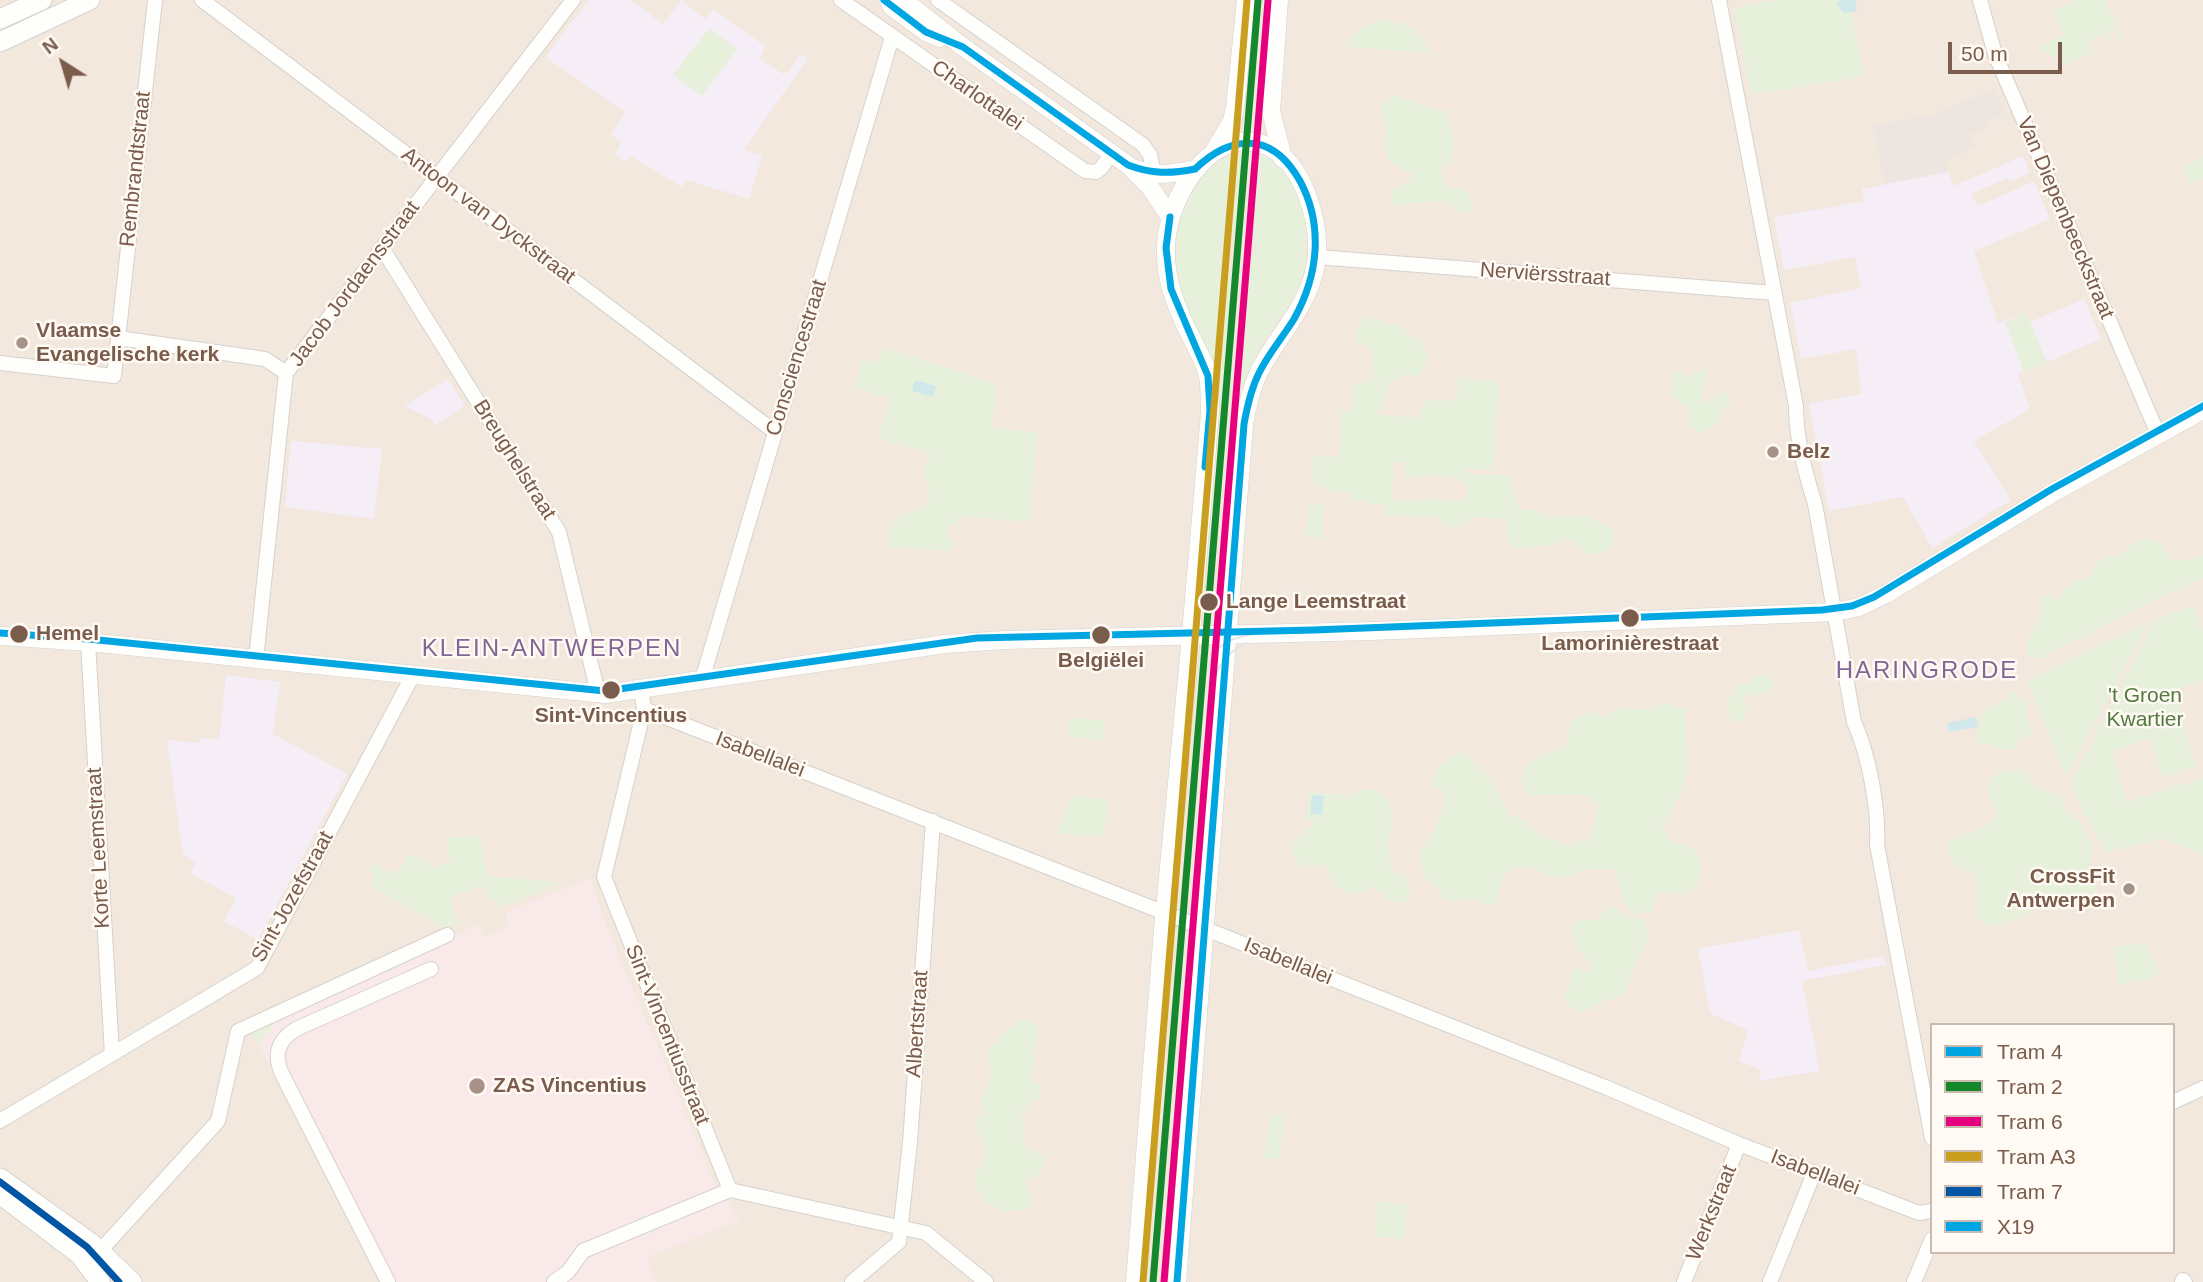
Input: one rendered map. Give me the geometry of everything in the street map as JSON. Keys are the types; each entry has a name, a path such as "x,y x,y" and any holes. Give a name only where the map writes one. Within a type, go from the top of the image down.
{"main road":[{"path":"0,19 42,0"},
{"path":"0,42 90,0"},
{"path":"0,1178 100,1251 132,1282"},
{"path":"0,1194 80,1255 96,1281"}],"street":[{"name":"Rembrandtstraat","path":"0,363 114,376 155,0"},
{"name":"Antoon van Dyckstraat","path":"202,0 775,432"},
{"name":"Jacob Jordaensstraat","path":"256,659 286,373 573,0"},
{"name":"Charlottalei","path":"841,0 1085,171 1096,172 1112,153"},
{"name":"Charlottalei","path":"887,0 926,32 963,47 1128,165 1150,187 1170,217"},
{"path":"938,0 1143,145 1150,155 1154,174"},
{"path":"1135,1282 1208,429 1208,375 1170,288 1166,258 1170,217 1185,184 1195,169 1213,153 1232,121 1246,0"},
{"path":"1279,0 1271,111 1283,159"},
{"path":"1719,0 1796,406 1796,424 1815,504 1854,722 1863,741 1878,825 1877,845 1930,1127"},
{"name":"Van Diepenbeeckstraat","path":"1980,0 1995,54 2158,434"},
{"name":"Consciencestraat","path":"702,680 892,37"},
{"path":"1177,1282 1247,405 1258,373 1304,302 1317,257 1314,220 1308,200 1301,182 1283,159 1270,148 1254,143 1236,144 1213,153"},
{"name":"Charlottalei","path":"1128,165 1154,174 1175,174 1195,169"},
{"name":"Breughelstraat","path":"382,248 559,532 598,693"},
{"name":"Nerviërsstraat","path":"1317,257 1774,293"},
{"path":"118,338 265,359 286,373"},
{"path":"0,636 88,642 598,693 945,644 1004,640 1228,636 1835,612 1859,607 1886,594 2045,497 2203,410"},
{"name":"Korte Leemstraat","path":"88,642 111,1054"},
{"name":"Sint-Jozefstraat","path":"0,1121 257,968 413,675"},
{"path":"641,689 645,709"},
{"name":"Isabellalei","path":"645,709 1605,1087 1739,1144 1919,1213 1930,1211"},
{"name":"Sint-Vincentiusstraat","path":"645,709 604,877 730,1190"},
{"name":"Albertstraat","path":"902,1227 933,821"},
{"path":"100,1251 218,1121 238,1031 428,948 447,934"},
{"path":"388,1282 283,1076 277,1053 283,1039 296,1029 431,969"},
{"path":"2175,1101 2203,1088"},
{"name":"Werkstraat","path":"1684,1282 1739,1144"},
{"path":"1770,1282 1814,1173"},
{"path":"554,1282 564,1276 587,1249 730,1190 926,1233 986,1282"},
{"path":"852,1282 900,1242 902,1227"},
{"path":"1913,1282 1930,1244"}],"shaded area":[{"path":"0,0 2203,0 2203,1282 0,1282"},
{"path":"589,0 631,0 663,24 681,0 705,19 713,9 766,47 759,58 783,74 788,72 801,54 808,58 744,150 762,156 749,199 686,180 682,187 630,156 626,162 615,154 622,142 611,135 625,112 545,57"},
{"path":"1994,89 2005,114 1984,123 1986,128 1970,134 1975,147 1945,160 1948,172 1885,184 1873,126 1930,116"},
{"path":"2023,156 2030,173 2009,182 2007,178 1971,194 1978,206 2034,181 2050,219 1974,251 1998,323 2026,313 2030,322 2084,299 2101,339 2018,374 2030,409 1974,441 2011,500 1932,548 1903,497 1829,511 1809,404 1861,394 1856,349 1801,359 1790,303 1861,288 1855,257 1784,270 1774,217 1864,201 1862,189 1948,172 1954,186"},
{"path":"448,379 465,406 435,425 431,419 405,406"},
{"path":"291,441 382,449 374,519 285,507"},
{"path":"226,675 280,682 273,734 347,774 258,940 224,921 236,898 190,873 196,863 183,855 167,740 199,743 200,738 219,740"},
{"name":"ZAS Vincentius","path":"590,878 604,919 716,1186 741,1220 647,1257 657,1282 386,1282 251,1030 478,924 484,937 509,927 504,913"},
{"path":"1799,930 1808,971 1884,956 1886,965 1802,981 1820,1071 1758,1081 1762,1070 1738,1061 1749,1031 1710,1013 1698,949"}],"green space":[{"path":"1776,0 1849,0 1864,76 1751,95 1734,8"},
{"path":"2079,0 2105,0 2123,41 2121,42 2116,30 2107,33 2110,39 2108,40 2104,33 2088,41 2093,53 2061,66 2055,54 2048,57 2045,50 2040,52 2038,46 2064,35 2053,9"},
{"path":"1378,21 1395,22 1410,28 1421,38 1430,53 1344,47 1363,27"},
{"path":"709,28 737,49 702,96 673,75"},
{"path":"1394,95 1447,111 1453,137 1452,158 1441,168 1442,181 1452,188 1466,191 1473,202 1470,214 1456,210 1452,203 1444,202 1394,207 1391,201 1392,190 1409,182 1413,173 1395,165 1383,149 1388,135 1383,124 1381,104"},
{"path":"1233,154 1242,154 1236,228 1227,236 1224,259 1233,271 1222,403 1217,403 1196,331 1181,297 1175,257 1181,218 1196,186 1214,165"},
{"path":"1256,154 1277,164 1295,190 1305,223 1306,257 1297,290 1262,346 1247,378 1239,404 1236,404 1246,271 1255,251 1255,240 1250,230"},
{"path":"2203,157 2203,178 2189,184 2182,166"},
{"path":"2026,313 2047,362 2024,372 2005,322"},
{"path":"1377,317 1389,325 1400,325 1411,336 1420,339 1429,358 1419,376 1400,377 1391,383 1386,401 1376,414 1418,418 1427,399 1456,401 1459,378 1499,382 1493,470 1460,468 1473,475 1509,474 1514,497 1521,509 1534,510 1546,517 1588,515 1612,529 1612,547 1600,554 1585,554 1566,537 1559,545 1519,548 1507,541 1506,519 1471,517 1467,523 1453,526 1446,525 1436,516 1413,517 1402,514 1388,517 1385,509 1389,505 1349,500 1350,494 1331,492 1312,480 1312,455 1339,457 1341,411 1349,412 1352,402 1351,387 1375,378 1371,349 1357,342 1356,331 1364,318 1369,320","holes":["1393,462 1407,463 1405,474 1412,478 1457,478 1467,487 1467,499 1400,500 1393,503"]},
{"path":"882,348 985,381 996,382 992,428 1037,432 1030,522 958,516 957,524 949,524 948,540 953,541 953,551 887,547 888,536 896,521 925,505 929,498 925,467 933,454 878,438 891,399 854,387 863,359 877,363"},
{"path":"1704,369 1707,375 1701,391 1703,403 1720,393 1731,400 1729,406 1722,410 1716,425 1701,433 1689,426 1687,408 1670,392 1676,373 1682,371 1689,378 1693,373"},
{"path":"1310,503 1324,504 1322,538 1305,537"},
{"path":"2139,539 2156,541 2173,560 2193,559 2203,555 2203,578 2109,622 2086,637 2063,645 2041,658 2030,658 2025,648 2041,613 2039,601 2045,594 2058,599 2074,582 2094,574 2094,565 2111,554 2118,556"},
{"name":"'t Groen Kwartier","path":"2194,605 2203,632 2203,681 2173,690 2196,767 2162,777 2150,739 2112,751 2127,802 2203,778 2203,856 2164,838 2106,852 2070,784 2156,619"},
{"name":"'t Groen Kwartier","path":"2148,622 2070,770 2065,773 2027,681"},
{"path":"1769,674 1775,687 1767,692 1746,696 1745,718 1740,722 1731,720 1728,704 1729,698 1735,694 1733,688 1741,683 1747,684 1755,677"},
{"path":"2015,691 2018,698 2027,702 2026,715 2032,732 2027,738 2018,739 2015,749 1997,750 1990,744 1980,744 1975,735 1983,713 2000,704"},
{"path":"1666,703 1685,710 1687,774 1679,796 1663,825 1668,839 1695,850 1702,863 1697,887 1683,895 1660,891 1652,911 1633,914 1623,901 1615,869 1583,869 1568,878 1529,868 1510,867 1499,887 1498,902 1489,906 1473,900 1445,901 1437,887 1425,879 1419,854 1439,819 1446,796 1433,783 1436,772 1449,758 1459,753 1470,757 1491,780 1509,814 1527,823 1538,834 1568,845 1590,839 1598,807 1586,795 1526,795 1521,779 1526,770 1535,759 1567,745 1572,721 1579,716 1593,712 1601,717 1624,708 1648,710"},
{"path":"1070,718 1105,720 1103,740 1069,737"},
{"path":"2024,771 2033,784 2042,790 2061,796 2066,809 2084,826 2093,846 2090,865 2097,885 2094,893 2061,900 2042,896 2035,901 2033,909 2012,922 1988,924 1975,914 1978,892 1976,880 1968,870 1950,859 1947,843 1994,820 1998,814 1988,795 1989,779 2000,772"},
{"path":"1374,789 1392,810 1389,854 1393,871 1405,877 1410,891 1408,901 1394,903 1373,886 1356,893 1342,891 1332,881 1326,864 1304,866 1296,860 1292,846 1314,822 1307,820 1309,792 1353,795 1359,790"},
{"path":"1071,796 1108,799 1104,837 1057,833"},
{"path":"480,835 487,876 555,882 555,886 497,907 493,898 489,900 483,885 449,898 460,924 446,928 371,887 374,878 370,869 373,863 397,875 409,853 439,870 439,864 452,861 452,857 448,856 446,838"},
{"path":"1611,906 1619,909 1625,918 1642,918 1648,931 1647,942 1624,993 1587,1010 1575,1010 1562,993 1573,984 1569,975 1573,968 1586,971 1592,968 1574,941 1571,928 1579,919 1598,918"},
{"path":"2146,943 2160,975 2139,983 2137,979 2119,986 2113,947"},
{"path":"280,1016 258,1045 251,1030"},
{"path":"1021,1020 1034,1023 1037,1027 1037,1040 1033,1051 1036,1058 1031,1074 1041,1088 1039,1098 1022,1112 1024,1141 1027,1149 1045,1159 1039,1173 1026,1180 1032,1202 1029,1208 1006,1211 992,1206 977,1188 975,1177 986,1152 975,1121 983,1113 980,1099 988,1089 991,1074 989,1050"},
{"path":"1271,1114 1284,1115 1280,1159 1264,1158"},
{"path":"1378,1202 1407,1204 1404,1239 1375,1237"}],"water":[{"path":"1855,0 1857,11 1844,13 1835,2"},
{"path":"915,380 936,386 933,397 912,391"},
{"path":"1976,717 1978,727 1949,732 1947,723"},
{"path":"1312,795 1324,796 1322,815 1310,814"}],"tram line":[{"name":"A3","path":"1143,1281 1247,0"},
{"name":"2","path":"1153,1282 1258,0"},
{"name":"6","path":"1164,1282 1268,1"},
{"name":"4","path":"0,633 88,639 605,691 977,638 1314,630 1822,610 1852,606 1874,597 2052,489 2203,406"},
{"path":"1202,686 1211,660 1222,646 1239,637 1265,632"},
{"path":"1208,696 1221,664 1232,652 1247,643"},
{"name":"7","path":"0,1182 87,1247 119,1282"}],"transit line":[{"name":"X19","path":"884,0 926,32 963,47 1128,165 1161,172 1195,169"},
{"name":"X19","path":"1177,1282 1244,424 1259,373 1302,303 1313,268 1315,251 1313,216 1308,198 1288,163 1277,153 1257,144 1239,144 1215,153 1195,169"},
{"name":"X19","path":"1170,217 1166,248 1171,289 1208,376 1210,410 1205,467"}],"place":[{"name":"Vlaamse Evangelische kerk","path":"22,343"},
{"name":"Belz","path":"1773,452"},
{"name":"Lange Leemstraat","path":"1209,602"},
{"name":"Lamorinièrestraat","path":"1630,618"},
{"name":"Hemel","path":"19,634"},
{"name":"Belgiëlei","path":"1101,635"},
{"name":"Sint-Vincentius","path":"611,690"},
{"name":"CrossFit Antwerpen","path":"2129,889"},
{"name":"ZAS Vincentius","path":"477,1086"}],"district":[{"name":"KLEIN-ANTWERPEN","path":"552,649"},
{"name":"HARINGRODE","path":"1927,671"}]}
